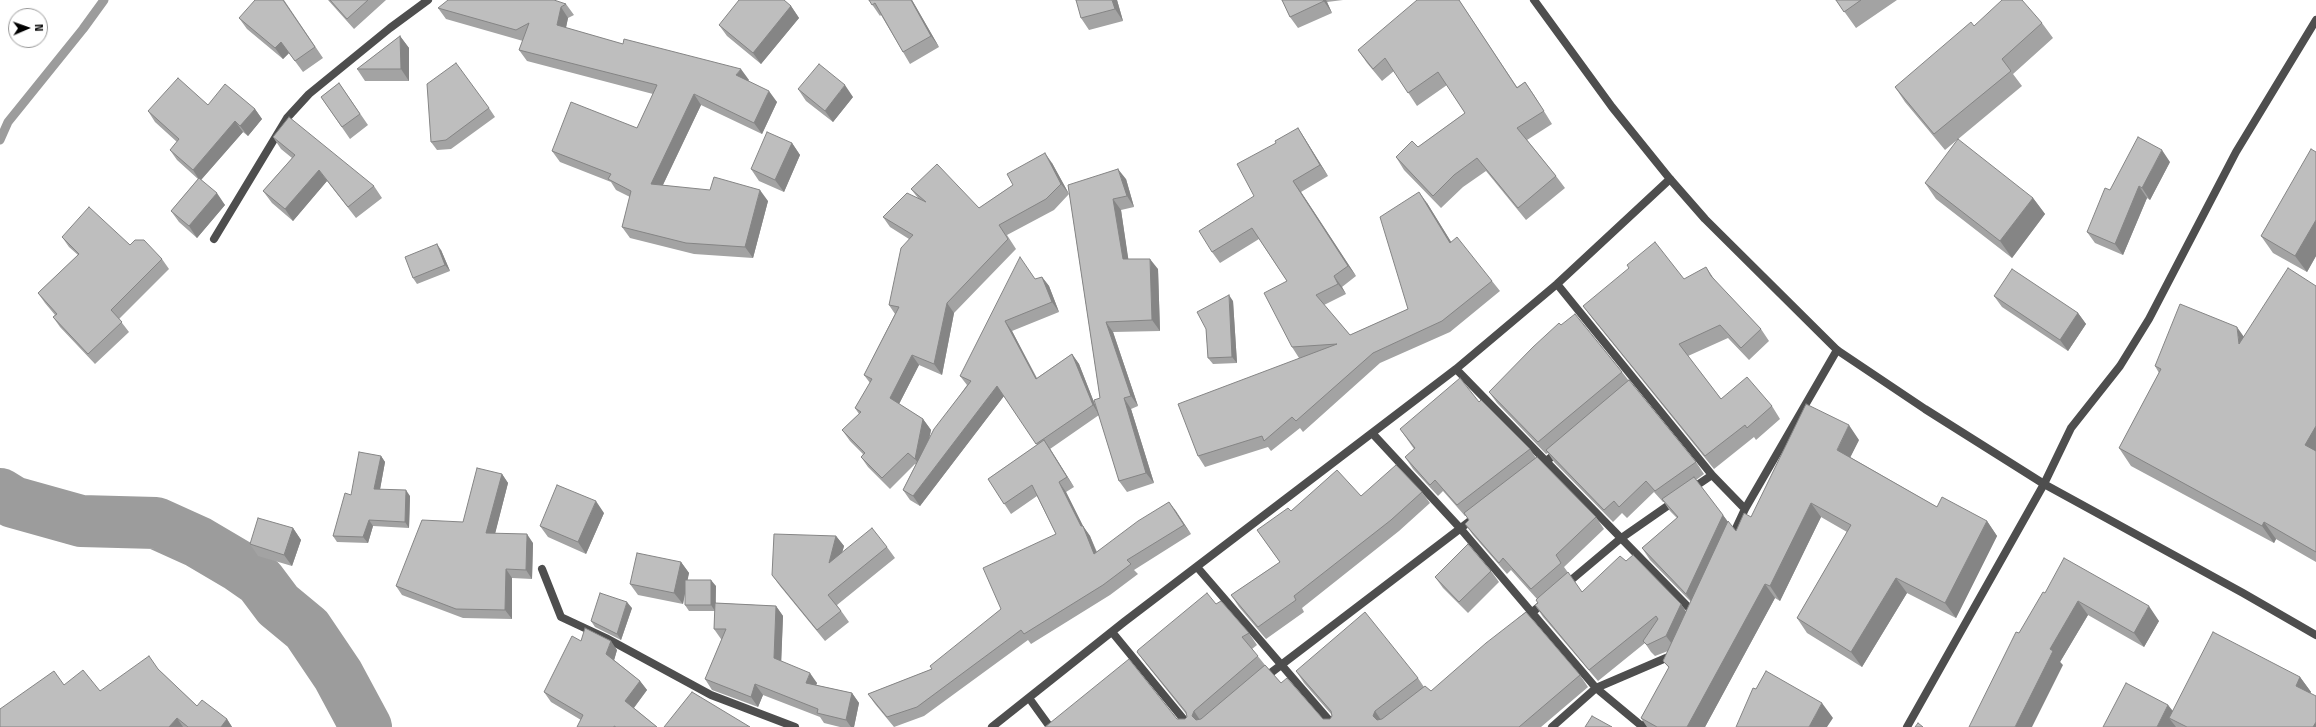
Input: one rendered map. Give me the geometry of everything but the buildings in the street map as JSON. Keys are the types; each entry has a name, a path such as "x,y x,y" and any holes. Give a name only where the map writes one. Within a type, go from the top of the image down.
{"street":[{"path":"214,240 287,118 309,94 390,28 428,0"},
{"path":"1534,0 1612,107 1670,180 1705,219 1837,350 1925,409 2044,484 2243,592 2316,635"},
{"path":"1907,727 2044,484 2071,428 2120,366 2149,319 2236,152 2316,20"},
{"path":"992,727 1197,566 1456,369 1557,284 1670,180"},
{"path":"1557,284 1634,387 1712,475 1745,509"},
{"path":"1729,545 1745,509 1837,350"},
{"path":"1456,369 1620,539 1697,616"},
{"path":"1372,433 1460,528 1596,688 1643,727 1654,707"},
{"path":"1526,476 1563,447"},
{"path":"1514,627 1620,539 1712,475"},
{"path":"1257,684 1280,664 1478,514"},
{"path":"1197,566 1335,727"},
{"path":"542,569 561,617 606,638 711,695 795,727"},
{"path":"1112,632 1190,727"},
{"path":"1552,727 1596,688 1679,652 1673,666"},
{"path":"1029,698 1050,727"}],"waterway":[{"path":"0,140 8,122 83,29 104,0"},
{"path":"0,494 13,502 81,521 156,523 198,542 237,565 260,581 278,605 307,629 338,675 366,727"}]}
